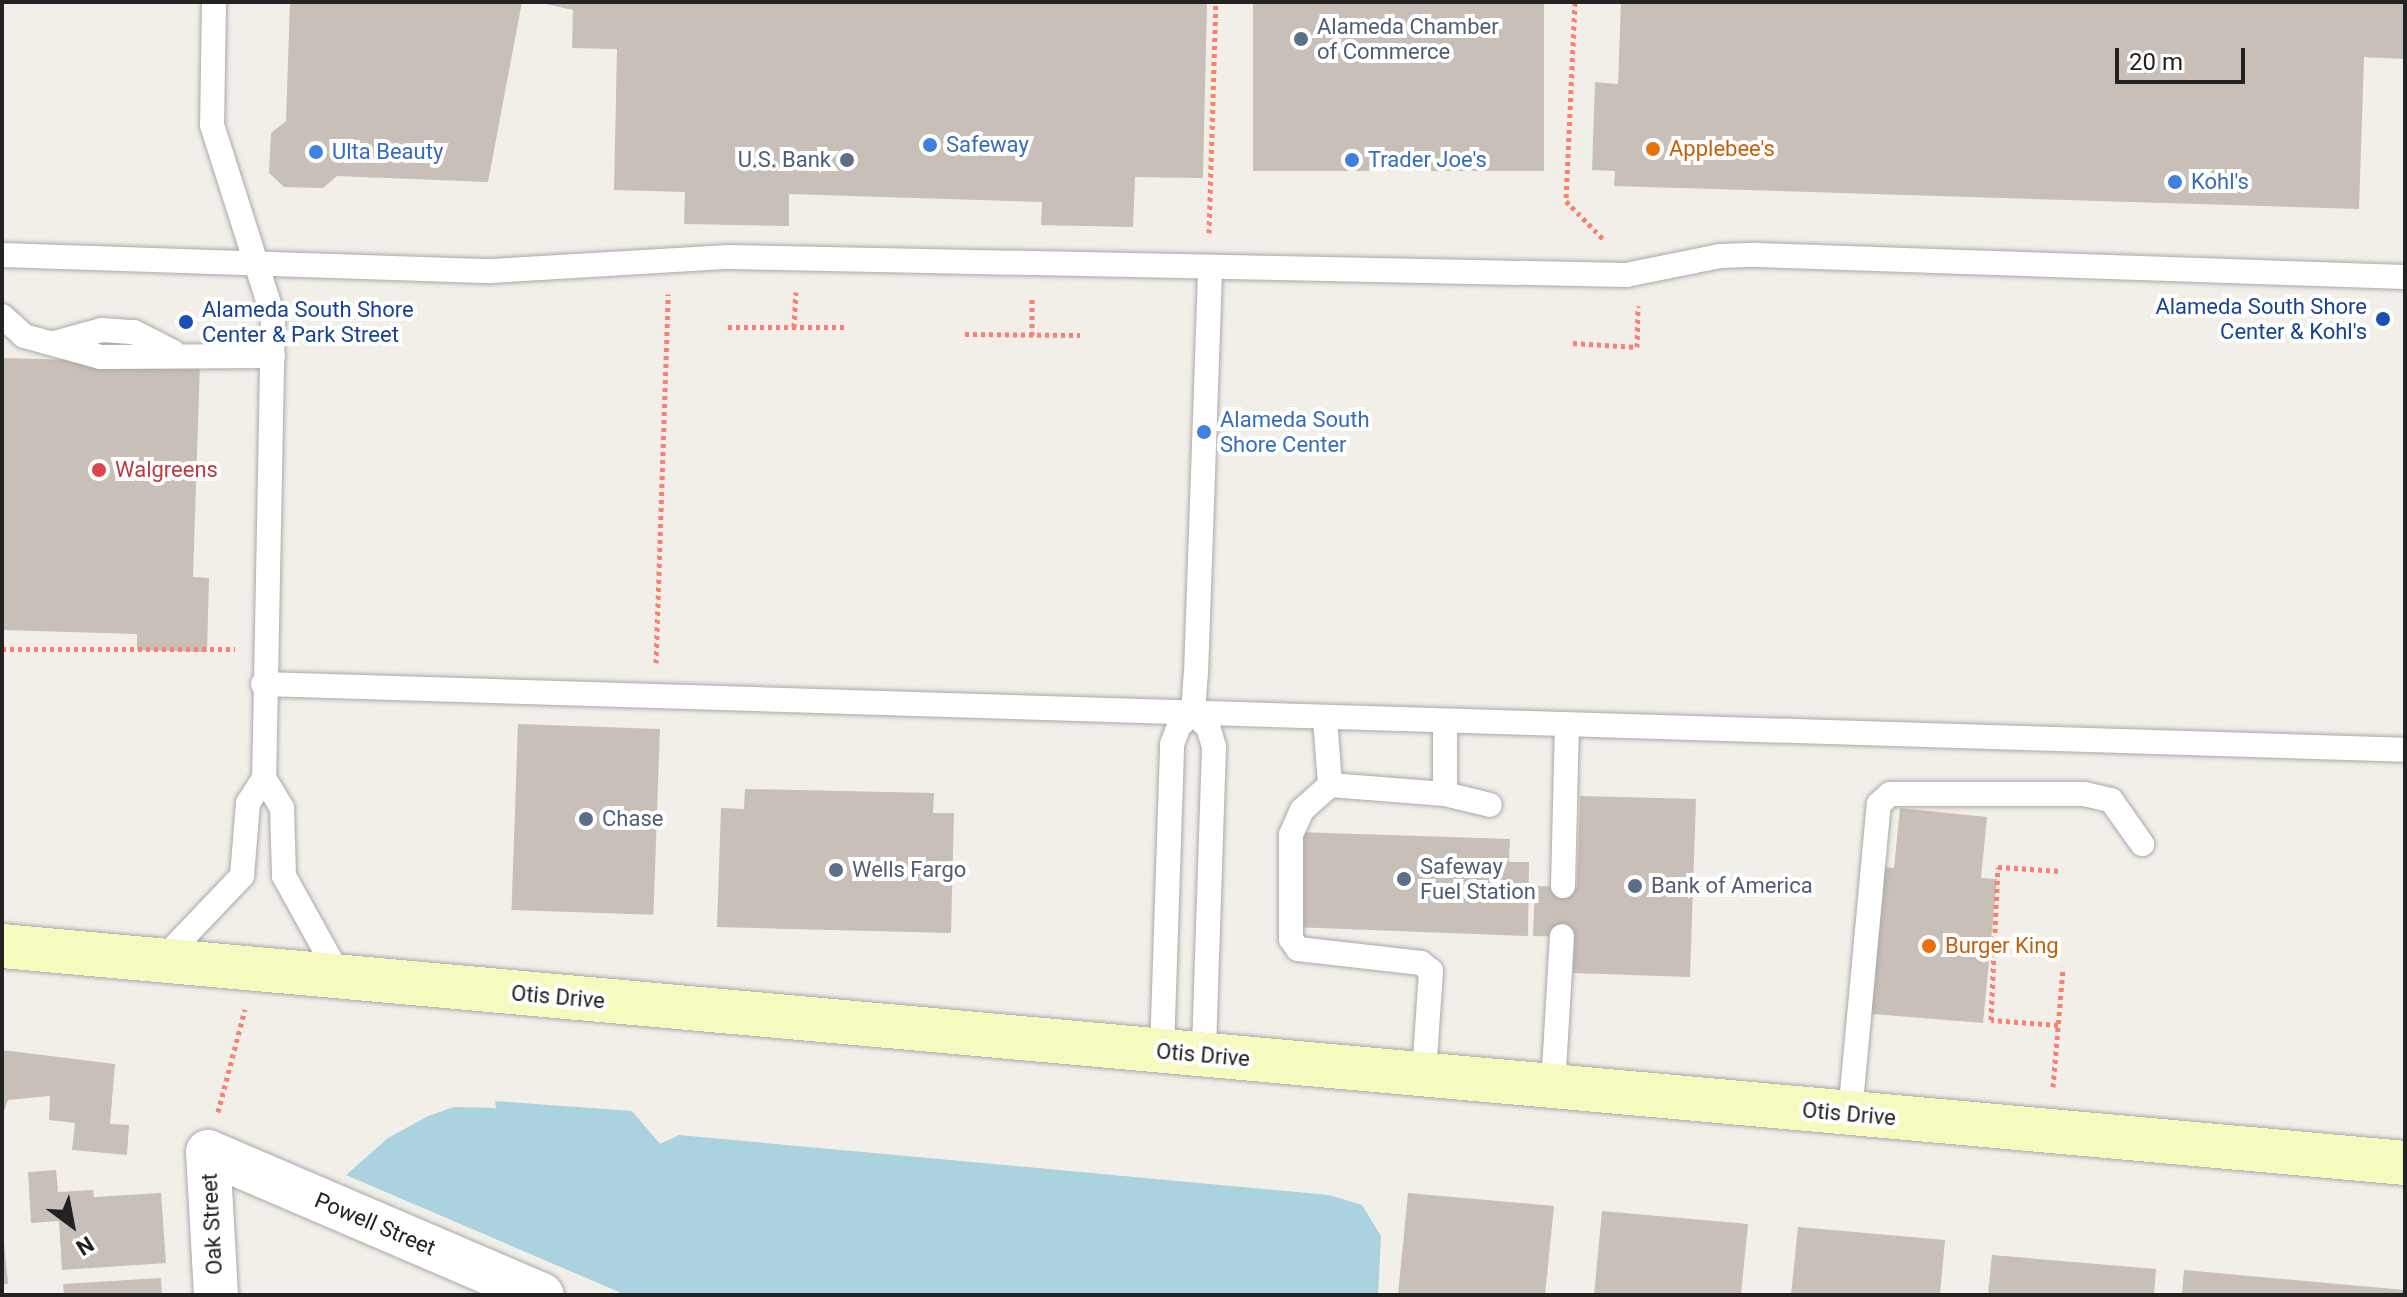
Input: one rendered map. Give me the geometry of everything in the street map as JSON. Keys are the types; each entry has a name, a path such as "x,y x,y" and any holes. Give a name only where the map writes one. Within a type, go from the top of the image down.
{"main road":[{"name":"Otis Drive","path":"2,946 2405,1163"}],"street":[{"name":"Oak Street","path":"208,1152 216,1295"},
{"name":"Powell Street","path":"208,1152 542,1295"}],"lane":[{"path":"214,2 212,125 271,305 273,356 263,684 264,778 282,808 284,876 340,977"},
{"path":"2,255 491,271 668,257 1210,270 1626,275 1720,256 1757,255 2405,277"},
{"path":"1183,1053 1172,744 1179,726 1193,713 1210,270"},
{"path":"2,316 24,336 101,357 173,352 273,356"},
{"path":"263,684 2405,750"},
{"path":"1183,1053 1214,747 1208,727 1193,713"},
{"path":"1325,718 1330,785"},
{"path":"1445,722 1445,794"},
{"path":"1563,886 1567,726"},
{"path":"160,961 242,876 248,803 264,778"},
{"path":"1424,1075 1431,971 1421,963 1298,949 1291,939 1291,835 1302,810 1330,785 1445,794 1490,805"},
{"path":"1850,1114 1879,804 1890,794 2084,794 2111,800 2142,844"},
{"path":"1553,1087 1562,936"}],"path":[{"path":"1210,270 1216,2"},
{"path":"1573,343 1637,347 1638,300 1611,247 1566,201 1575,2"},
{"path":"657,698 668,257"},
{"path":"728,327 844,327"},
{"path":"965,334 1080,335"},
{"path":"2,649 264,649"},
{"path":"2058,1025 1991,1020 1998,867 2062,871"},
{"path":"2049,1132 2063,967"},
{"path":"208,1152 256,970"}],"water":[{"path":"495,1101 632,1111 660,1144 679,1135 1329,1195 1362,1205 1381,1236 1378,1295 626,1295 346,1175 388,1138 428,1116 454,1107 496,1108"}],"building":[{"path":"290,2 522,2 488,182 337,176 323,188 284,187 269,173 271,133 286,121"},
{"path":"536,2 1207,2 1203,178 1135,177 1133,227 1041,225 1042,202 789,194 789,226 684,224 685,192 614,190 617,49 572,48 573,10"},
{"path":"1253,2 1544,2 1544,171 1253,171"},
{"path":"1621,2 2405,2 2405,59 2364,57 2359,209 1614,186 1615,171 1592,170 1595,82 1618,84"},
{"name":"Walgreens","path":"2,358 200,363 193,577 209,578 207,652 137,650 137,634 2,630"},
{"name":"Chase","path":"518,724 660,729 653,915 512,910"},
{"name":"Wells Fargo","path":"745,789 934,793 933,813 954,813 951,933 717,927 721,808 744,809"},
{"name":"Bank of America","path":"1580,796 1696,799 1690,977 1573,973 1574,937 1533,936 1535,886 1577,887"},
{"name":"Burger King","path":"1900,808 1987,817 1981,878 1997,879 1983,1023 1861,1013 1875,866 1894,868"},
{"path":"1297,832 1510,839 1509,862 1529,862 1528,936 1293,927"},
{"path":"2,1050 115,1064 110,1124 129,1125 127,1155 72,1150 75,1123 49,1120 50,1096 8,1100 2,1117"},
{"path":"56,1170 58,1192 93,1190 94,1197 161,1193 166,1263 62,1270 59,1221 31,1223 28,1172"},
{"path":"1408,1193 1554,1206 1545,1295 1398,1295"},
{"path":"1602,1211 1748,1224 1741,1295 1594,1295"},
{"path":"2,1221 8,1284 2,1284"},
{"path":"1798,1227 1945,1240 1940,1295 1791,1295"},
{"path":"1992,1255 2156,1269 2154,1295 1988,1295"},
{"path":"2184,1270 2405,1290 2405,1295 2182,1295"},
{"path":"161,1278 162,1295 64,1295 63,1284"}],"place":[{"name":"Alameda Chamber of Commerce","path":"1301,39"},
{"name":"Safeway","path":"930,145"},
{"name":"Applebee's","path":"1653,149"},
{"name":"Ulta Beauty","path":"316,152"},
{"name":"U.S. Bank","path":"847,160"},
{"name":"Trader Joe's","path":"1352,160"},
{"name":"Kohl's","path":"2175,182"},
{"name":"Alameda South Shore Center & Kohl's","path":"2383,319"},
{"name":"Alameda South Shore Center & Park Street","path":"186,322"},
{"name":"Alameda South Shore Center","path":"1204,432"},
{"name":"Walgreens","path":"99,470"},
{"name":"Chase","path":"586,819"},
{"name":"Wells Fargo","path":"836,870"},
{"name":"Safeway Fuel Station","path":"1404,879"},
{"name":"Bank of America","path":"1635,886"},
{"name":"Burger King","path":"1929,946"}]}
